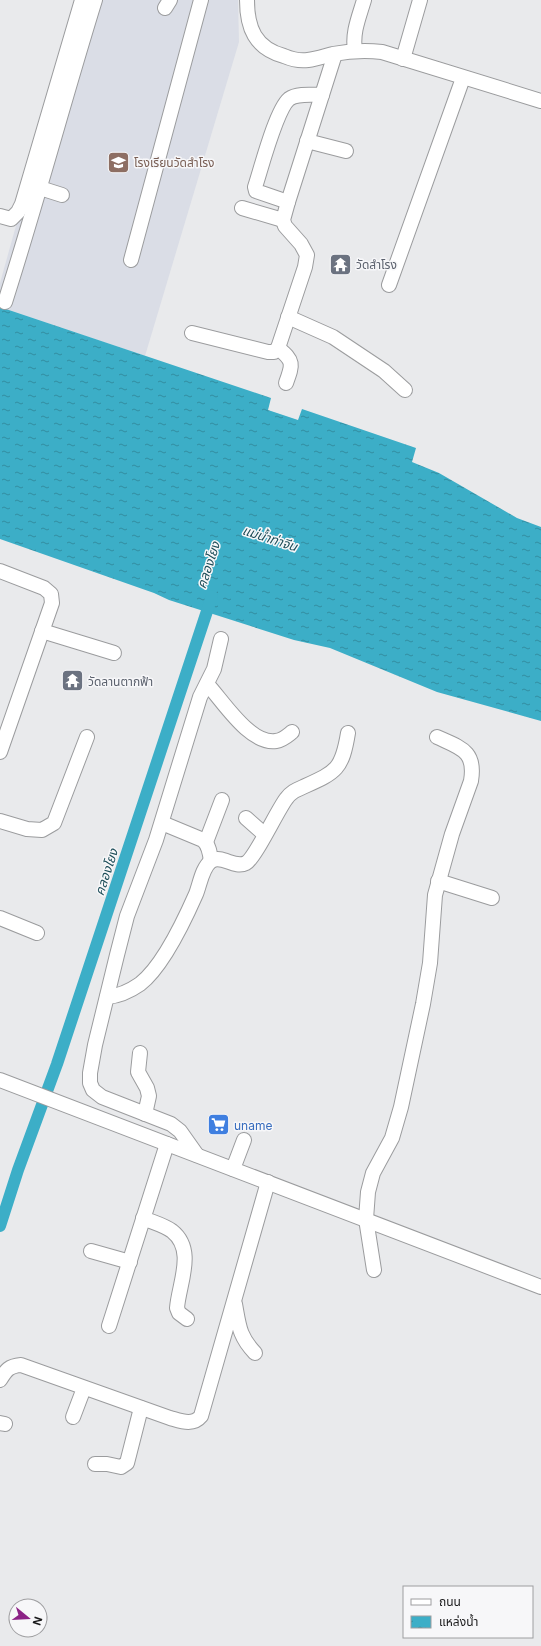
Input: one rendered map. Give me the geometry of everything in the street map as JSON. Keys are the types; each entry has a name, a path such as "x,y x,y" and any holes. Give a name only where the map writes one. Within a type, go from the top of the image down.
{"street":[{"path":"0,216 11,219 18,212 22,204 82,0"},
{"path":"5,302 95,0"},
{"path":"131,260 201,0"},
{"path":"247,0 247,17 256,38 265,49 278,55 308,60 355,50 382,52 541,101"},
{"path":"355,50 353,42 354,32 364,0"},
{"path":"404,59 420,0"},
{"path":"192,333 268,352 274,352 278,348 305,267 307,254 301,244 285,226 283,220 335,54"},
{"path":"389,285 463,78"},
{"path":"288,202 256,191 255,187 262,164 280,110 290,98 305,94 322,95"},
{"path":"307,141 346,151"},
{"path":"40,188 62,195"},
{"path":"242,208 283,220"},
{"path":"288,317 333,337 384,371 405,390"},
{"path":"278,348 288,357 292,364 286,383"},
{"path":"0,571 44,588 51,594 52,603 0,752"},
{"path":"42,631 114,653"},
{"path":"197,1155 180,1131 171,1124 102,1097 93,1090 90,1083 90,1073 95,1045 127,916 162,823 198,702 214,669 221,639"},
{"path":"207,684 245,729 262,738 275,741 283,739 292,732"},
{"path":"107,997 118,996 140,984 151,973 182,923 205,870 211,861 217,859 238,865 247,863 254,855 264,834 286,798 293,791 331,773 341,763 348,733"},
{"path":"0,821 27,829 42,830 54,823 86,737"},
{"path":"374,1270 366,1219 370,1182 392,1138 401,1107 417,1034 430,963 435,895 452,834 471,781 473,766 468,754 459,747 437,737"},
{"path":"211,861 206,842 222,800"},
{"path":"246,818 264,834"},
{"path":"162,823 206,842"},
{"path":"438,881 492,898"},
{"path":"0,918 37,933"},
{"path":"140,1053 138,1072 147,1088 149,1096 145,1114"},
{"path":"0,1080 541,1287"},
{"path":"233,1169 244,1140"},
{"path":"109,1326 167,1144"},
{"path":"0,1380 6,1370 12,1366 21,1365 180,1421 195,1422 200,1418 268,1182"},
{"path":"143,1218 171,1230 178,1237 182,1245 185,1253 185,1262 176,1308 179,1313 187,1319"},
{"path":"91,1250 130,1262"},
{"path":"234,1302 242,1336 245,1343 255,1353"},
{"path":"73,1417 84,1388"},
{"path":"95,1464 107,1464 121,1467 127,1463 141,1408"}],"shaded area":[{"name":"โรงเรียนวัดสำโรง","path":"79,0 238,0 239,42 145,356 0,307 0,283"}],"water":[{"name":"แม่น้ำท่าจีน","path":"0,307 271,398 268,410 298,420 302,409 416,448 412,462 439,473 517,518 541,527 541,721 437,692 330,648 294,640 169,600 154,593 0,539"}],"waterway":[{"name":"คลองโยง","path":"0,1226 18,1170 57,1064 212,596"}],"place":[{"name":"โรงเรียนวัดสำโรง","path":"118,162"},
{"name":"วัดสำโรง","path":"340,264"},
{"name":"วัดลานตากฟ้า","path":"73,681"},
{"name":"uname","path":"219,1125"}]}
